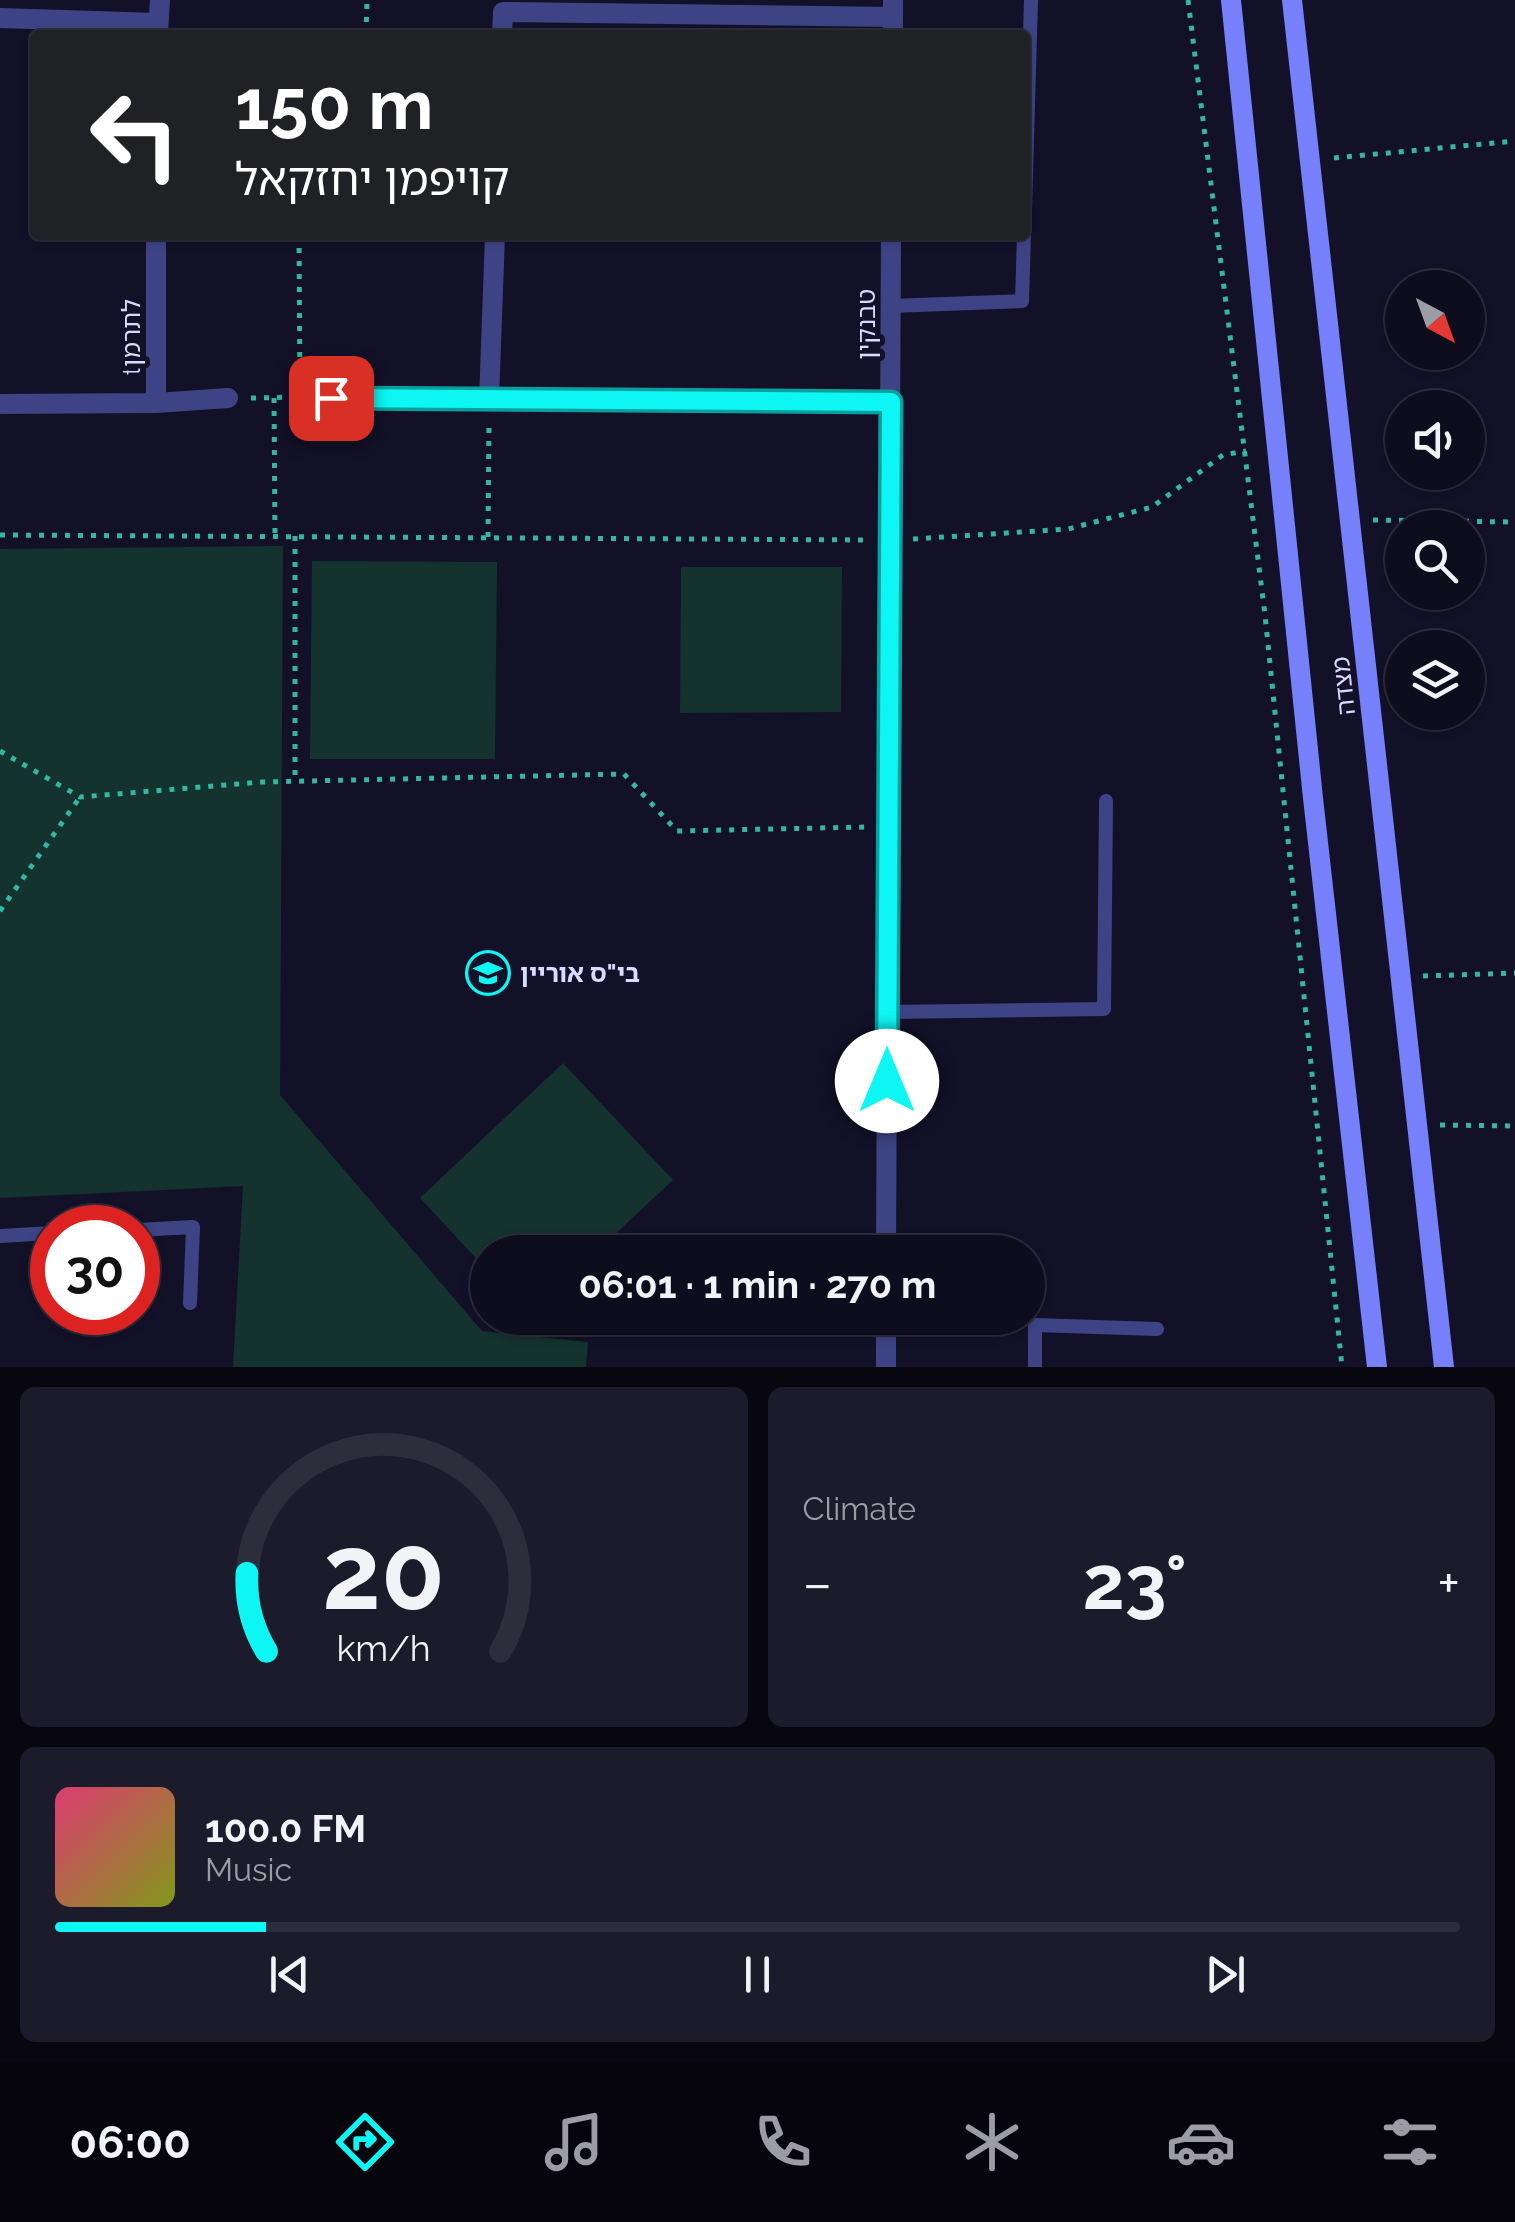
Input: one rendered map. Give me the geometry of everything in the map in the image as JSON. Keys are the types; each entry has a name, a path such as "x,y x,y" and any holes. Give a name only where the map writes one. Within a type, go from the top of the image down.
{"main road":[{"name":"מצדה","path":"1231,0 1377,1367"},
{"name":"מצדה","path":"1292,0 1444,1367"}],"street":[{"path":"0,18 158,29 160,0"},
{"path":"502,30 503,12 893,17"},
{"name":"tלתרמן","path":"0,404 156,403 156,240"},
{"path":"490,400 496,240"},
{"name":"טבנקין","path":"886,1235 892,240"},
{"path":"156,403 228,398"},
{"path":"331,398 891,402"},
{"path":"886,1335 886,1367"}],"lane":[{"path":"1030,35 1031,0"},
{"path":"891,306 1022,301 1024,240"},
{"path":"888,1012 1104,1008 1106,802"},
{"path":"160,1229 193,1228 190,1303"},
{"path":"0,1236 30,1234"},
{"path":"1035,1367 1035,1326 1158,1329"}],"path":[{"path":"366,30 367,0"},
{"path":"1188,0 1265,615 1342,1367"},
{"path":"1310,160 1515,141"},
{"path":"299,240 300,398"},
{"path":"228,398 331,398"},
{"path":"274,398 275,536"},
{"path":"488,538 490,400"},
{"path":"0,536 890,540 1068,528 1152,507 1223,455 1277,445"},
{"path":"1350,520 1515,522"},
{"path":"295,536 296,781"},
{"path":"0,751 80,797 296,781 624,774 676,831 889,827"},
{"path":"0,911 80,797"},
{"path":"1401,978 1515,973"},
{"path":"1417,1124 1515,1126"}],"green space":[{"path":"283,546 280,1095 470,1317 470,1335 588,1342 586,1367 233,1367 243,1186 0,1198 0,549"},
{"path":"312,561 497,562 495,759 310,759"},
{"path":"681,567 842,567 841,712 680,713"},
{"path":"563,1063 673,1180 614,1235 470,1235 470,1252 420,1198"}],"place":[{"name":"בי\"ס אוריין","path":"488,973"}],"route":[{"path":"331,398 891,402 887,1081"}]}
